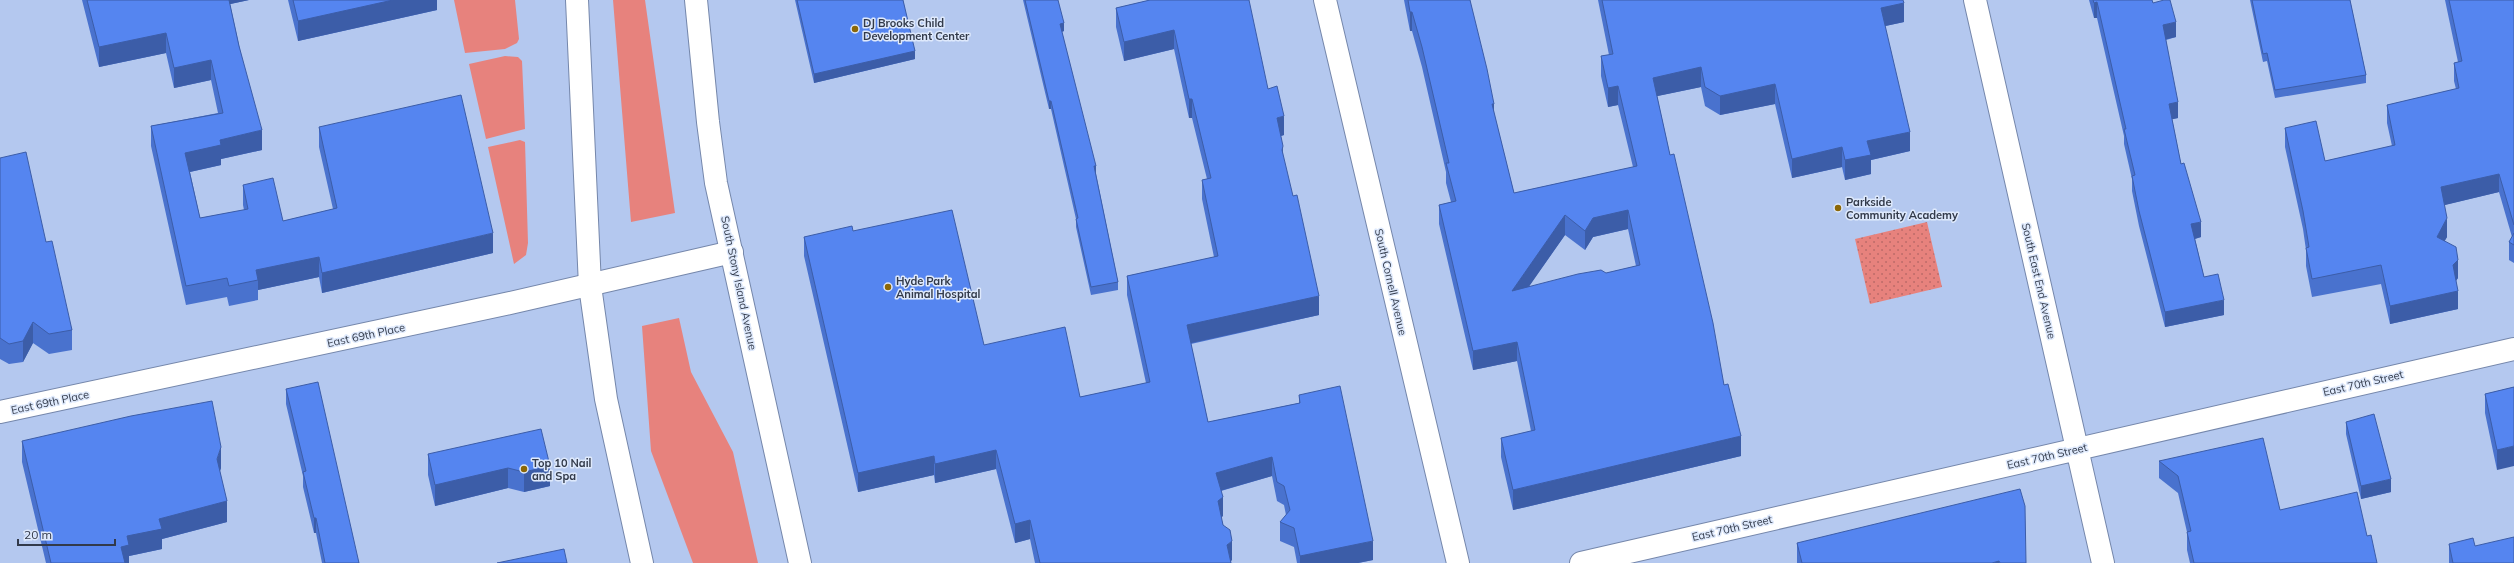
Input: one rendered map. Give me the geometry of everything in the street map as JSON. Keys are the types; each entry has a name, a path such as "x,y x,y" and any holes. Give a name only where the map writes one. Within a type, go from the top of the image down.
{"main road":[{"path":"577,0 590,286 606,399 642,563"},
{"name":"South Stony Island Avenue","path":"696,0 708,122 716,183 800,563"},
{"name":"South Cornell Avenue","path":"1325,0 1458,563"},
{"name":"South East End Avenue","path":"1975,0 2103,563"},
{"name":"East 69th Place","path":"0,412 590,286 732,252"},
{"name":"East 70th Street","path":"1581,563 2514,349"}],"shaded area":[{"path":"454,0 515,0 519,39 517,43 505,49 465,53"},
{"path":"613,0 645,0 675,213 631,222"},
{"path":"505,56 518,57 522,61 525,129 486,139 469,64"},
{"path":"520,140 525,142 528,243 526,255 514,264 488,147"},
{"path":"1927,222 1942,287 1870,304 1855,239"},
{"path":"679,318 691,372 733,452 758,563 693,563 651,451 642,326"}],"building":[{"path":"87,0 229,0 239,46 262,130 220,140 221,145 185,153 200,218 248,209 243,185 273,178 283,221 337,208 319,127 461,95 493,233 322,273 319,257 256,270 258,280 229,286 227,278 186,286 151,126 223,113 211,60 174,68 166,33 99,47"},
{"path":"293,0 393,0 298,21"},
{"name":"DJ Brooks Child Development Center","path":"797,0 903,0 915,51 814,74"},
{"path":"1025,0 1058,0 1064,23 1060,24 1096,166 1094,166 1118,282 1091,287 1076,219 1078,218 1051,101 1049,101"},
{"path":"1150,0 1249,0 1268,89 1277,86 1284,116 1277,118 1283,146 1282,150 1293,196 1297,195 1319,296 1187,325 1208,422 1300,403 1299,395 1340,386 1373,541 1300,556 1294,528 1280,522 1290,510 1284,486 1277,482 1272,457 1216,473 1223,497 1218,501 1223,525 1230,530 1232,541 1227,545 1231,563 1040,563 1030,520 1015,524 996,450 935,464 934,456 858,473 804,237 852,226 853,231 952,210 984,345 1065,327 1080,397 1150,382 1127,276 1218,256 1202,180 1211,178 1192,99 1189,99 1174,30 1124,42 1116,8"},
{"path":"1408,0 1470,0 1487,69 1494,104 1492,104 1514,193 1637,166 1618,86 1608,88 1601,56 1613,54 1602,0 1903,0 1904,3 1881,8 1910,132 1867,141 1871,155 1845,160 1842,147 1792,159 1775,84 1720,96 1705,87 1701,67 1653,78 1670,155 1674,154 1713,323 1724,385 1728,384 1741,436 1513,490 1501,438 1535,430 1517,342 1473,351 1439,205 1456,201 1446,163 1449,163 1422,47 1412,12 1410,12","holes":["1628,210 1640,265 1606,273 1601,270 1578,274 1512,291 1565,215 1585,231 1593,218"]},
{"path":"2093,0 2152,0 2153,3 2170,0 2176,22 2163,25 2178,102 2169,104 2181,164 2184,163 2201,222 2191,224 2204,277 2218,274 2224,300 2165,312 2139,211 2132,176 2135,175 2124,129 2126,129 2097,2 2094,3"},
{"path":"2252,0 2350,0 2366,75 2275,90 2267,53 2263,54"},
{"path":"2449,0 2514,0 2514,225 2499,174 2441,187 2447,218 2437,237 2456,247 2458,260 2453,265 2458,291 2390,306 2381,265 2312,279 2306,248 2309,247 2303,211 2285,128 2316,121 2325,161 2395,145 2387,105 2459,88 2454,63 2462,61"},
{"path":"26,152 46,242 52,241 72,330 49,334 33,322 23,341 9,344 0,338 0,158"},
{"path":"2514,233 2514,245 2509,242"},
{"path":"318,382 359,563 325,563 316,518 314,518 303,472 306,471 286,389"},
{"path":"2514,387 2514,446 2497,450 2485,394"},
{"path":"212,401 221,447 217,459 227,501 159,519 162,529 127,536 129,545 121,547 125,563 51,563 22,441 131,416"},
{"path":"2374,414 2391,479 2361,486 2346,422"},
{"path":"541,429 550,466 524,472 508,468 435,485 428,454"},
{"path":"2263,438 2280,510 2357,492 2367,536 2371,535 2377,563 2194,563 2187,532 2191,531 2178,476 2159,461"},
{"path":"2020,489 2025,506 2026,563 2000,563 1999,561 1992,563 1802,563 1797,543"},
{"path":"2514,537 2514,563 2453,563 2449,544 2473,538 2475,546"},
{"path":"564,549 567,563 497,563"}],"place":[{"name":"DJ Brooks Child Development Center","path":"855,29"},
{"name":"Parkside Community Academy","path":"1838,208"},
{"name":"Hyde Park Animal Hospital","path":"888,287"},
{"name":"Top 10 Nail and Spa","path":"524,469"}]}
